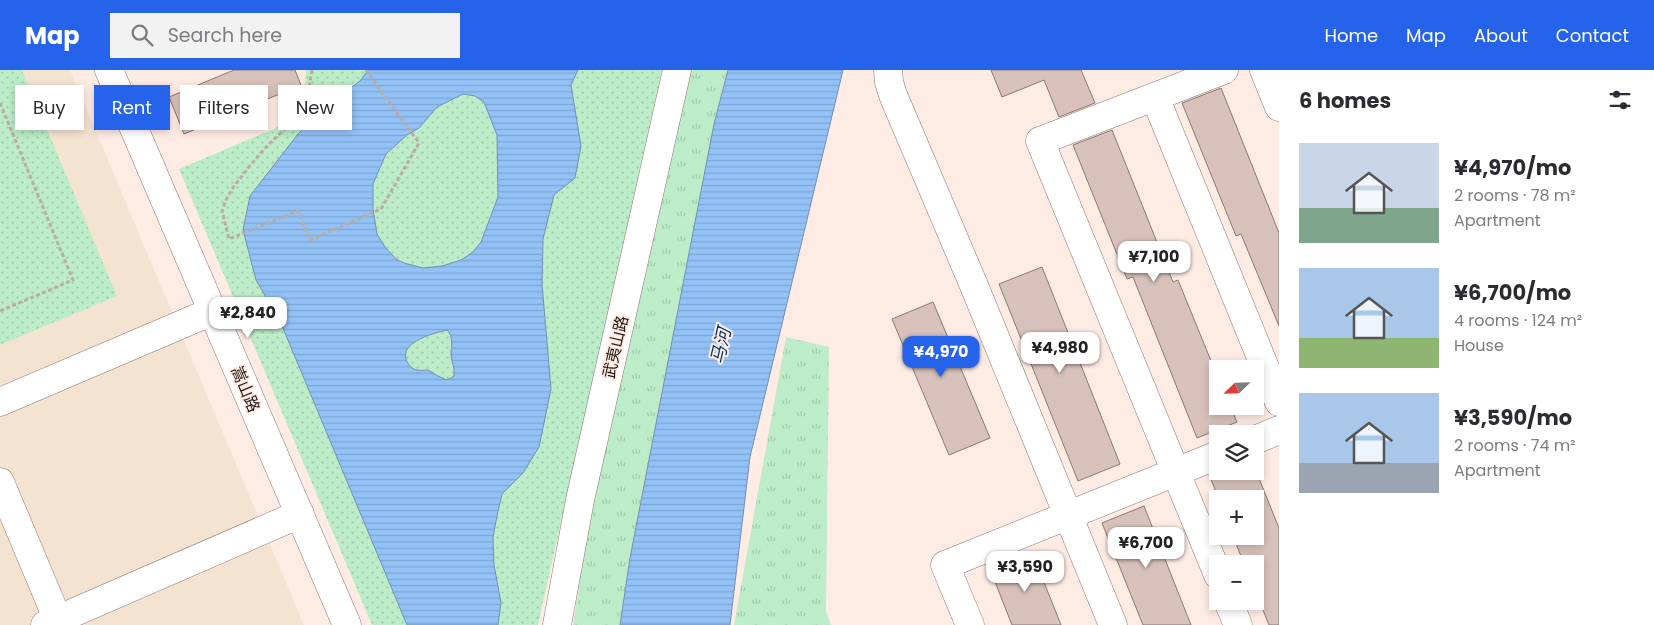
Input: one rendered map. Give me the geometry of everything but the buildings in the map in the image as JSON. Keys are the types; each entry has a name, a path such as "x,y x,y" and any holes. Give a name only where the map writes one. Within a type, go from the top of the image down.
{"street":[{"name":"嵩山路","path":"109,70 347,625"},
{"name":"武夷山路","path":"557,625 580,500 677,70"},
{"path":"888,70 889,82 894,95 1114,625"},
{"path":"1210,555 1040,141 1224,70"},
{"path":"1264,70 1279,108"},
{"path":"1155,97 1279,402"},
{"path":"0,402 213,311"},
{"path":"1264,436 1279,430"},
{"path":"970,625 945,566 1209,459"},
{"path":"0,482 54,623 300,514"},
{"path":"1232,610 1238,625"}],"path":[{"path":"312,70 308,94 303,107 292,122 265,148 249,167 226,200 222,211 229,239 298,211 310,240 381,210 419,144 366,70"},
{"path":"0,103 73,280 0,310"}],"shaded area":[{"path":"0,70 70,70 76,85 15,85 15,130 84,130 84,103 304,625 0,625"}],"green space":[{"path":"0,70 22,70 28,85 15,85 15,130 47,130 117,296 0,345"},
{"path":"306,70 662,70 538,625 372,625 179,169 278,127 278,130 352,130 352,85 305,85"},
{"path":"689,70 728,70 714,124 630,558 620,625 573,625 606,416"},
{"path":"786,337 829,347 826,612 831,625 734,625"}],"water":[{"path":"368,70 578,70 571,85 581,146 575,178 554,195 543,239 542,284 551,389 539,447 523,473 502,494 497,516 493,537 494,565 501,603 498,625 407,625 280,321 256,280 243,230 250,196 302,130 352,130 352,87 360,81","holes":["463,94 475,96 484,102 497,135 498,197 481,242 473,252 461,260 442,266 423,268 404,263 396,259 377,234 373,209 373,184 386,154 407,135 419,128 437,107","447,330 449,333 454,376 447,380 428,370 418,370 411,367 406,358 406,351 411,344 426,336"]},
{"name":"马河","path":"728,70 843,70 750,457 730,625 620,625 630,558 714,124"}]}
